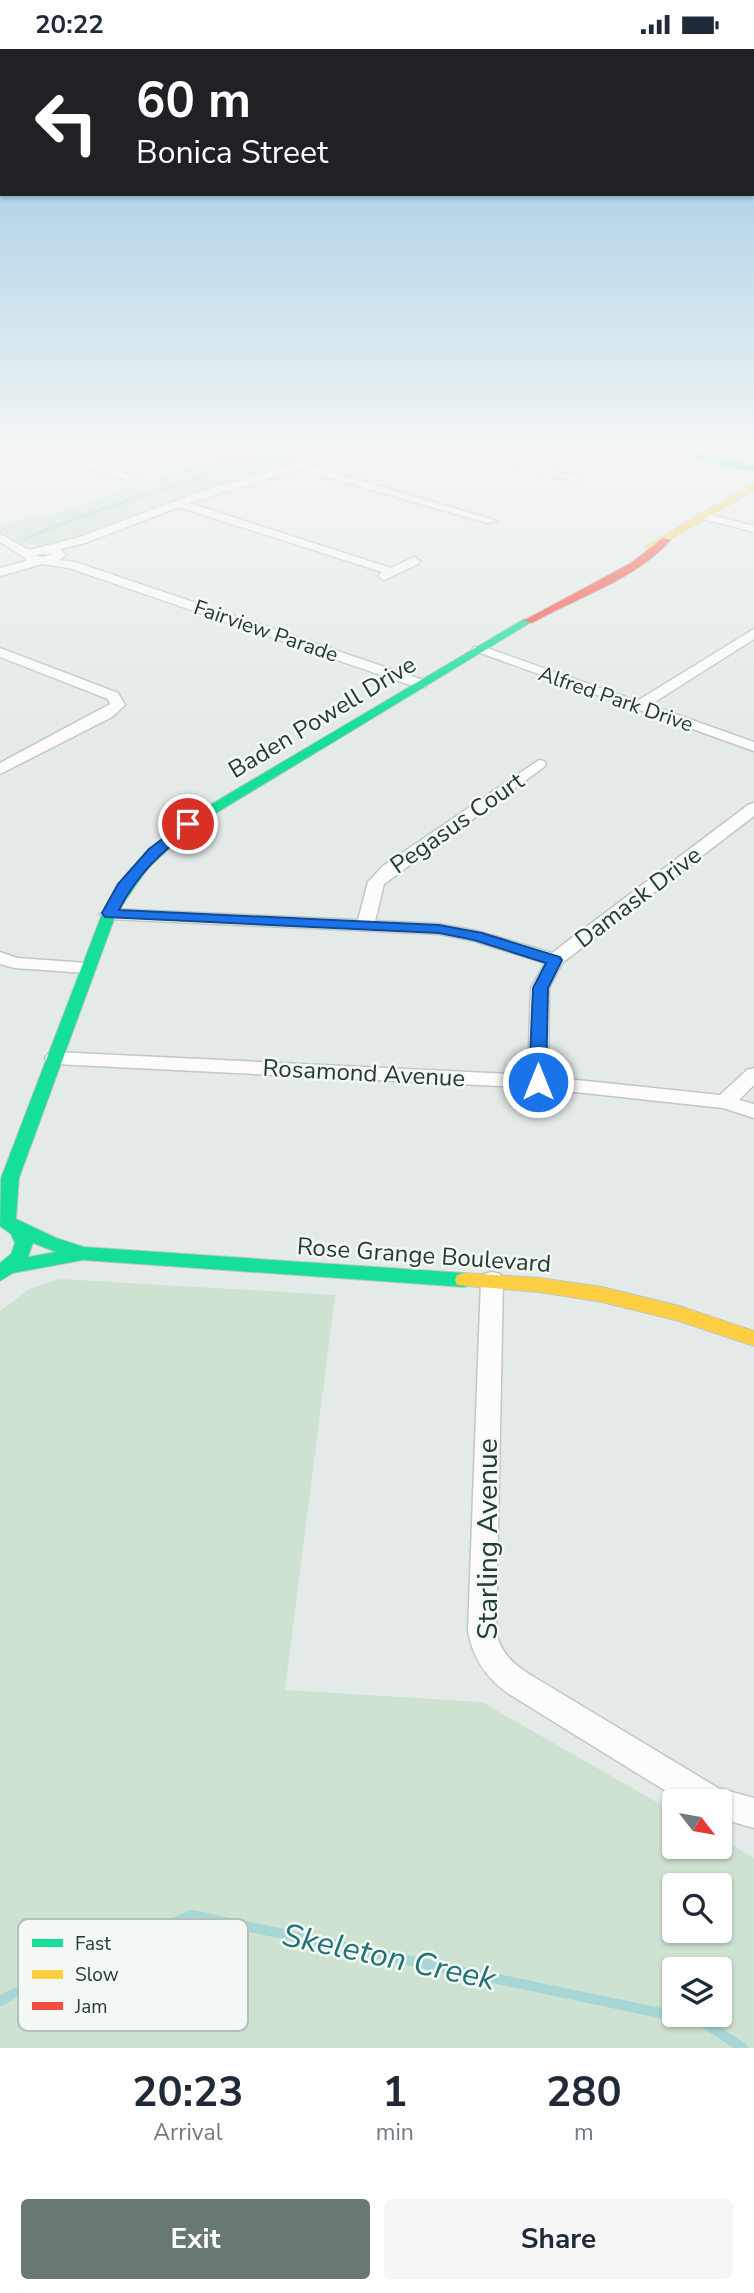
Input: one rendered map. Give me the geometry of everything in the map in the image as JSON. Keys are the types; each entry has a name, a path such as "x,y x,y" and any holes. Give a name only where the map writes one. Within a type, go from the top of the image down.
{"street":[{"name":"Fairview Parade","path":"7,540 38,556 421,684"},
{"path":"294,540 393,572"},
{"name":"Baden Powell Drive","path":"6,1272 22,1256 26,1245 23,1235 8,1224 5,1183 110,913 123,887 154,852 188,824 573,595 613,566 665,540"},
{"name":"Baden Powell Drive","path":"573,595 630,571 666,540"},
{"path":"38,556 59,554 81,541"},
{"path":"3,571 81,541"},
{"name":"Fairview Parade","path":"59,554 71,565"},
{"path":"377,580 414,561"},
{"path":"613,566 630,571"},
{"path":"639,706 754,633"},
{"name":"Alfred Park Drive","path":"479,650 754,747"},
{"path":"0,652 113,696 118,705 107,714 0,769"},
{"name":"Pegasus Court","path":"366,924 376,882 539,764"},
{"name":"Damask Drive","path":"538,1082 540,988 555,960 754,808"},
{"path":"110,913 439,929 477,936 555,960"},
{"path":"0,957 14,963 88,968"},
{"name":"Rosamond Avenue","path":"55,1058 538,1082 724,1102 754,1111"},
{"path":"724,1102 754,1074"},
{"name":"Rose Grange Boulevard","path":"8,1224 50,1243 84,1254 492,1280 605,1296 729,1329 754,1339"},
{"name":"Rose Grange Boulevard","path":"6,1272 84,1254"},
{"name":"Starling Avenue","path":"492,1280 482,1631 484,1646 491,1662 504,1674 692,1789"},
{"path":"732,1806 753,1810"}],"green space":[{"path":"17,540 72,540 47,547"},
{"path":"60,1279 335,1295 285,1690 482,1702 662,1805 662,1859 732,1859 732,1845 754,1858 754,2048 0,2048 0,1311 29,1289"}],"waterway":[{"name":"Skeleton Creek","path":"183,1919 192,1915 211,1919"},
{"name":"Skeleton Creek","path":"248,1927 703,2022 743,2048"},
{"name":"Skeleton Creek","path":"0,2001 18,1991"}],"traffic: fast":[{"path":"7,1223 10,1178 109,914 144,865 188,824 528,621"},
{"path":"0,1274 19,1257 24,1243 18,1230 10,1224"},
{"path":"16,1227 50,1243 84,1254 464,1280"},
{"path":"14,1266 82,1254"}],"traffic: slow":[{"path":"650,547 661,540"},
{"path":"464,1280 539,1285 628,1300 704,1321 754,1339"}],"traffic: jam":[{"path":"528,621 617,575 651,554 666,540"}],"route":[{"path":"188,824 154,852 123,887 110,913 439,929 477,936 555,960 540,988 538,1082"}]}
